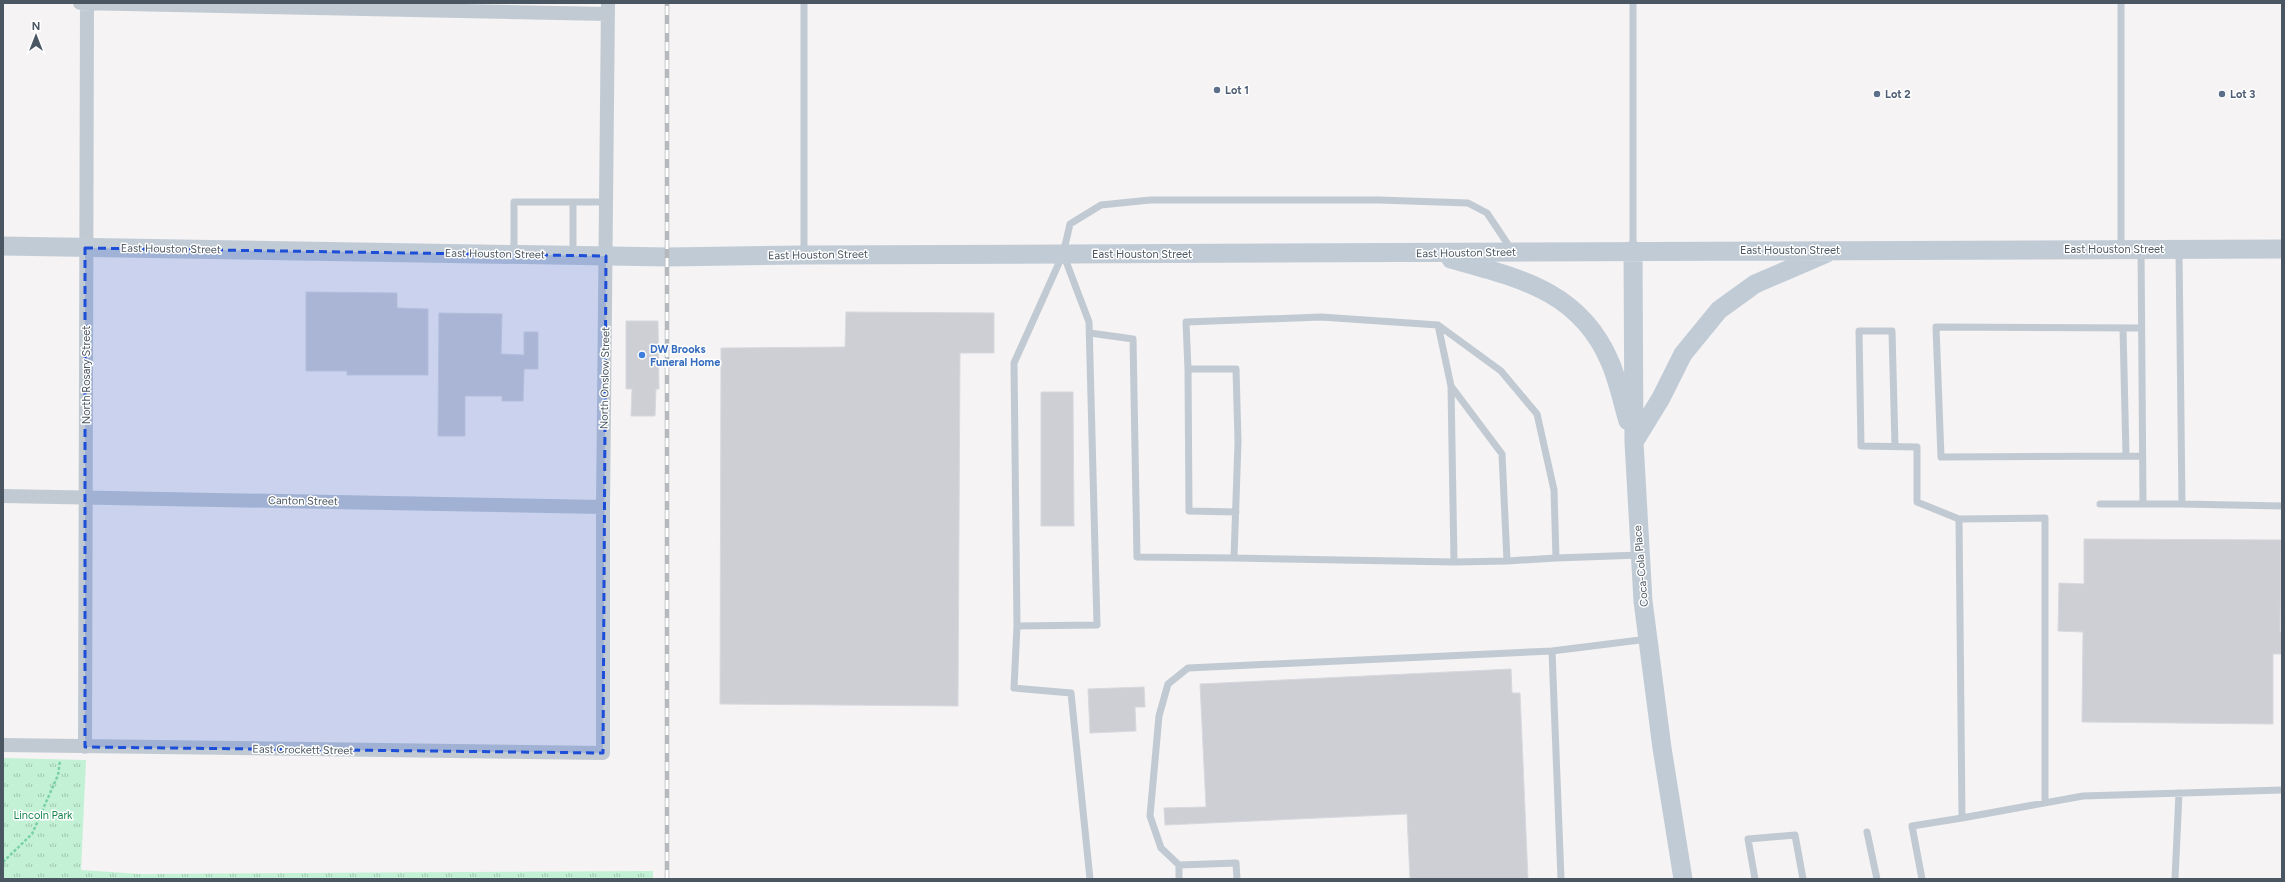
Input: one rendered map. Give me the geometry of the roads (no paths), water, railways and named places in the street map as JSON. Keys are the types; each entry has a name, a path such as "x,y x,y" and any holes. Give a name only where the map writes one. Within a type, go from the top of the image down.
{"main road":[{"name":"East Houston Street","path":"3,246 573,256 1431,253 1633,250 2282,249"},
{"name":"Coca-Cola Place","path":"1633,250 1634,442 1640,555 1662,748 1683,879"},
{"path":"1634,442 1661,398 1683,354 1719,310 1756,284 1834,250"},
{"path":"1431,253 1516,277 1556,296 1590,325 1610,362 1634,442"}],"street":[{"path":"80,3 608,9"},
{"name":"North Rosary Street","path":"85,747 85,248 87,3"},
{"name":"North Onslow Street","path":"603,753 603,507 608,9"},
{"name":"Canton Street","path":"3,496 603,507"},
{"name":"East Crockett Street","path":"3,745 603,753"}],"lane":[{"path":"804,3 804,254"},
{"path":"1633,3 1633,250"},
{"path":"2121,3 2121,249"},
{"path":"1090,879 1071,693 1014,688 1017,626 1014,363 1063,254 1070,224 1101,205 1150,200 1379,200 1468,203 1488,212 1513,252"},
{"path":"514,255 514,202 607,202"},
{"path":"573,202 573,256"},
{"path":"2141,249 2143,504"},
{"path":"2178,249 2182,504"},
{"path":"1017,626 1097,625 1090,322 1063,254"},
{"path":"1236,512 1189,511 1188,369 1186,322 1321,317 1438,325 1501,371 1537,414 1554,490 1556,558"},
{"path":"1438,325 1451,386 1454,562"},
{"path":"2141,328 1936,327 1941,457 2142,456"},
{"path":"2123,328 2126,456"},
{"path":"1895,446 1892,331 1858,331 1861,446 1917,447 1917,502 1959,519 2045,518 2045,803"},
{"path":"1090,334 1133,339 1137,557 1454,562 1640,555"},
{"path":"1188,369 1236,369 1238,442 1234,558"},
{"path":"1451,386 1502,454 1507,561"},
{"path":"2100,504 2282,506"},
{"path":"1959,519 1962,818"},
{"path":"1237,879 1236,863 1179,865 1161,848 1150,816 1159,716 1168,684 1188,668 1552,650 1649,639"},
{"path":"1552,650 1561,879"},
{"path":"1922,879 1912,826 2083,796 2282,790"},
{"path":"2175,879 2178,793"},
{"path":"1867,832 1877,879"},
{"path":"1755,879 1748,839 1795,835 1803,879"},
{"path":"1179,865 1179,879"}],"railway":[{"path":"667,3 667,879"}],"place":[{"name":"Lot 1","path":"1217,90"},
{"name":"Lot 2","path":"1877,94"},
{"name":"Lot 3","path":"2222,94"},
{"name":"DW Brooks Funeral Home","path":"642,355"}],"park label":[{"name":"Lincoln Park","path":"43,815"}]}
